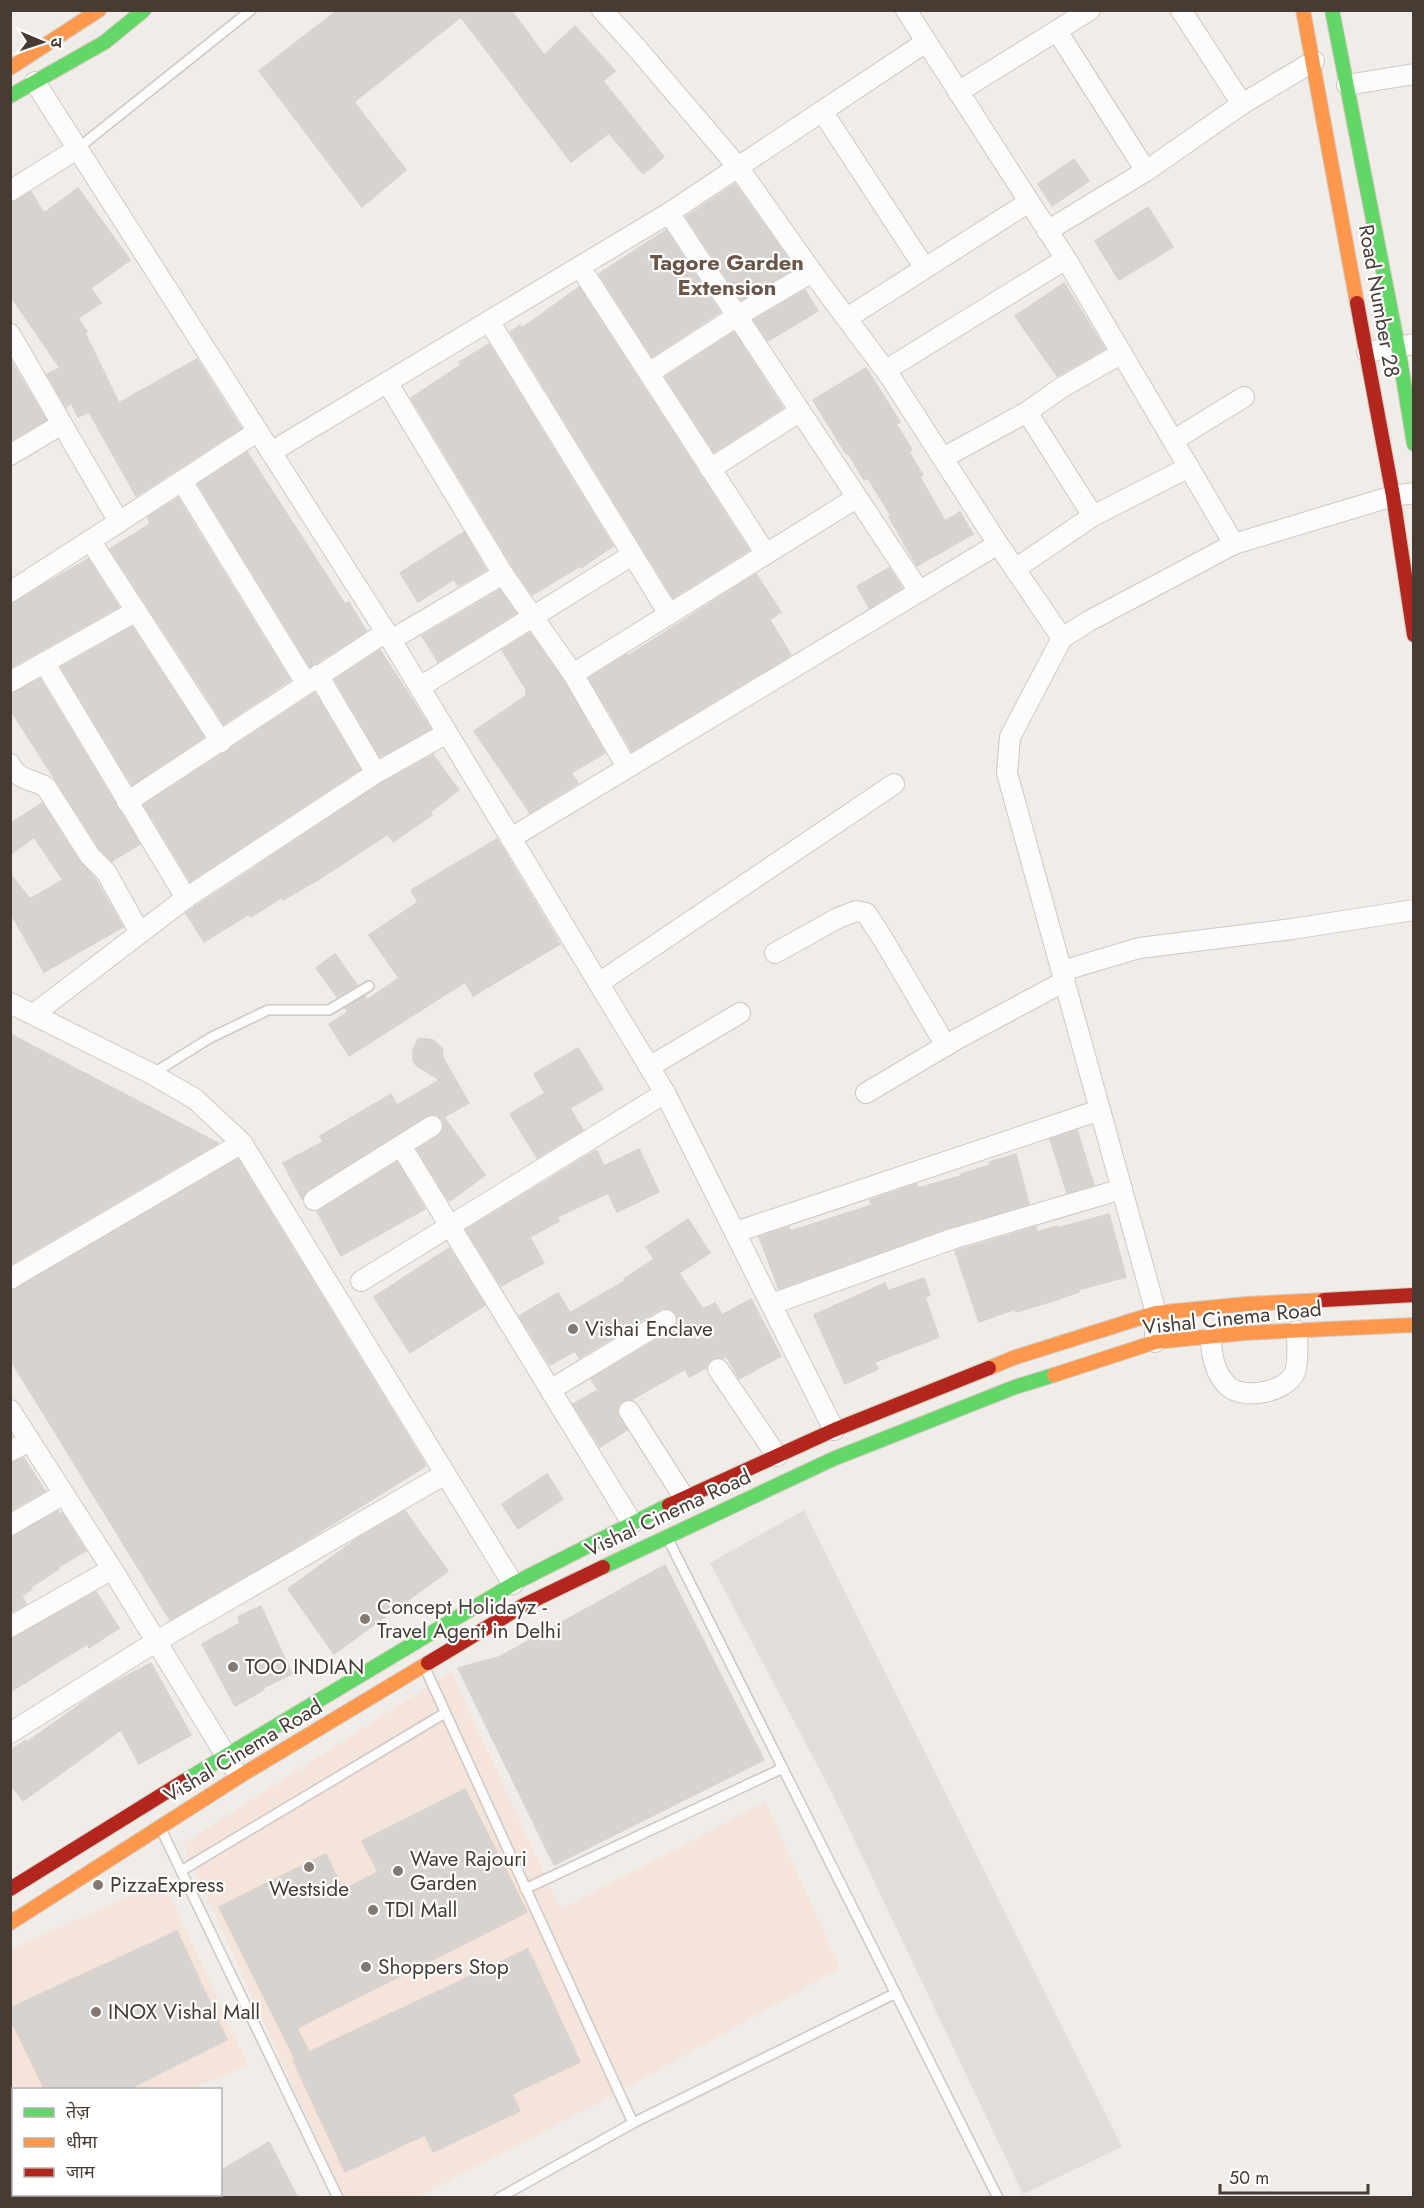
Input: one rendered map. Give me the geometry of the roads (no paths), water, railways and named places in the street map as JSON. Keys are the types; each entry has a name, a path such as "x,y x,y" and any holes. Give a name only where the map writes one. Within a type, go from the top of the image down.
{"street":[{"path":"10,68 99,10"},
{"path":"10,96 105,42 144,10"},
{"path":"602,10 738,166 812,272 886,370 998,544 1062,638"},
{"path":"906,10 1066,259 1234,544"},
{"path":"958,92 1090,10"},
{"path":"1181,10 1242,104"},
{"name":"Road Number 28","path":"1303,10 1393,496 1413,635"},
{"name":"Road Number 28","path":"1332,10 1406,345 1413,444"},
{"path":"1057,31 1146,171"},
{"path":"271,452 669,213 926,42"},
{"path":"1047,231 1146,171 1242,104 1314,61"},
{"path":"1347,85 1413,74"},
{"path":"35,82 389,636 649,1066 736,1232 834,1430"},
{"path":"822,111 924,267"},
{"path":"10,191 78,149"},
{"path":"847,318 1029,202"},
{"path":"669,213 919,591"},
{"path":"886,370 1066,259"},
{"path":"580,267 766,554"},
{"path":"649,373 737,316 812,272"},
{"path":"489,321 669,614"},
{"path":"10,333 119,522"},
{"path":"1367,352 1406,345"},
{"path":"943,458 1027,412 1061,388 1122,353"},
{"path":"387,382 503,574 573,674 627,767"},
{"path":"1174,440 1244,397"},
{"path":"710,469 799,412"},
{"path":"1027,412 1093,516"},
{"path":"10,455 62,424"},
{"path":"10,592 258,431"},
{"path":"1015,569 1093,516 1189,467"},
{"path":"182,481 375,773"},
{"path":"1155,1342 1156,1313 1007,773 1010,736 1062,638 1089,621 1234,544 1393,496 1413,493"},
{"path":"573,674 856,498"},
{"path":"90,540 221,742"},
{"path":"511,838 998,544"},
{"path":"420,687 632,555"},
{"path":"127,802 221,742 312,679 503,574"},
{"path":"10,682 136,611"},
{"path":"44,662 186,898"},
{"path":"34,1014 186,898 375,773 447,733"},
{"path":"10,764 14,772 26,780 46,787 90,856 106,872 140,933"},
{"path":"599,983 894,784"},
{"path":"866,1093 1063,976 1139,948 1292,929 1413,910"},
{"path":"775,952 838,918 856,911 866,913 946,1046"},
{"path":"10,1003 152,1074 195,1099 242,1143 524,1605"},
{"path":"649,1066 740,1013"},
{"path":"361,1281 665,1093"},
{"path":"736,1232 1100,1110"},
{"path":"314,1200 432,1126"},
{"path":"10,1279 242,1143"},
{"path":"401,1146 632,1523"},
{"path":"772,1304 952,1239 1122,1189"},
{"name":"Vishal Cinema Road","path":"10,1889 226,1755 513,1584 652,1513 834,1430 1016,1357 1156,1313 1246,1304 1413,1295"},
{"path":"550,1390 666,1320"},
{"name":"Vishal Cinema Road","path":"10,1923 240,1776 524,1605 833,1460 1004,1391 1155,1342 1297,1330 1413,1325"},
{"path":"1211,1336 1211,1351 1218,1373 1229,1387 1240,1394 1273,1390 1285,1384 1295,1373 1297,1330"},
{"path":"718,1369 777,1456"},
{"path":"10,1410 240,1776"},
{"path":"628,1411 684,1498"},
{"path":"10,1451 30,1441"},
{"path":"10,1733 157,1641 445,1474"},
{"path":"10,1525 64,1494"},
{"path":"652,1513 667,1536"},
{"path":"10,1627 112,1569"}],"lane":[{"path":"78,149 251,10"},
{"path":"152,1074 210,1038 268,1010 329,1010 369,986"},
{"path":"667,1536 999,2198"},
{"path":"424,1666 633,2123"},
{"path":"181,1871 445,1713"},
{"path":"525,1889 783,1768"},
{"path":"160,1827 338,2198"},
{"path":"499,2198 633,2123 896,1993"}],"place":[{"name":"Vishai Enclave","path":"573,1329"},
{"name":"Concept Holidayz - Travel Agent in Delhi","path":"365,1619"},
{"name":"TOO INDIAN","path":"233,1667"},
{"name":"Westside","path":"309,1867"},
{"name":"Wave Rajouri Garden","path":"398,1871"},
{"name":"PizzaExpress","path":"98,1885"},
{"name":"TDI Mall","path":"373,1910"},
{"name":"Shoppers Stop","path":"366,1967"},
{"name":"INOX Vishal Mall","path":"96,2012"}],"district":[{"name":"Tagore Garden Extension","path":"727,274"}]}
